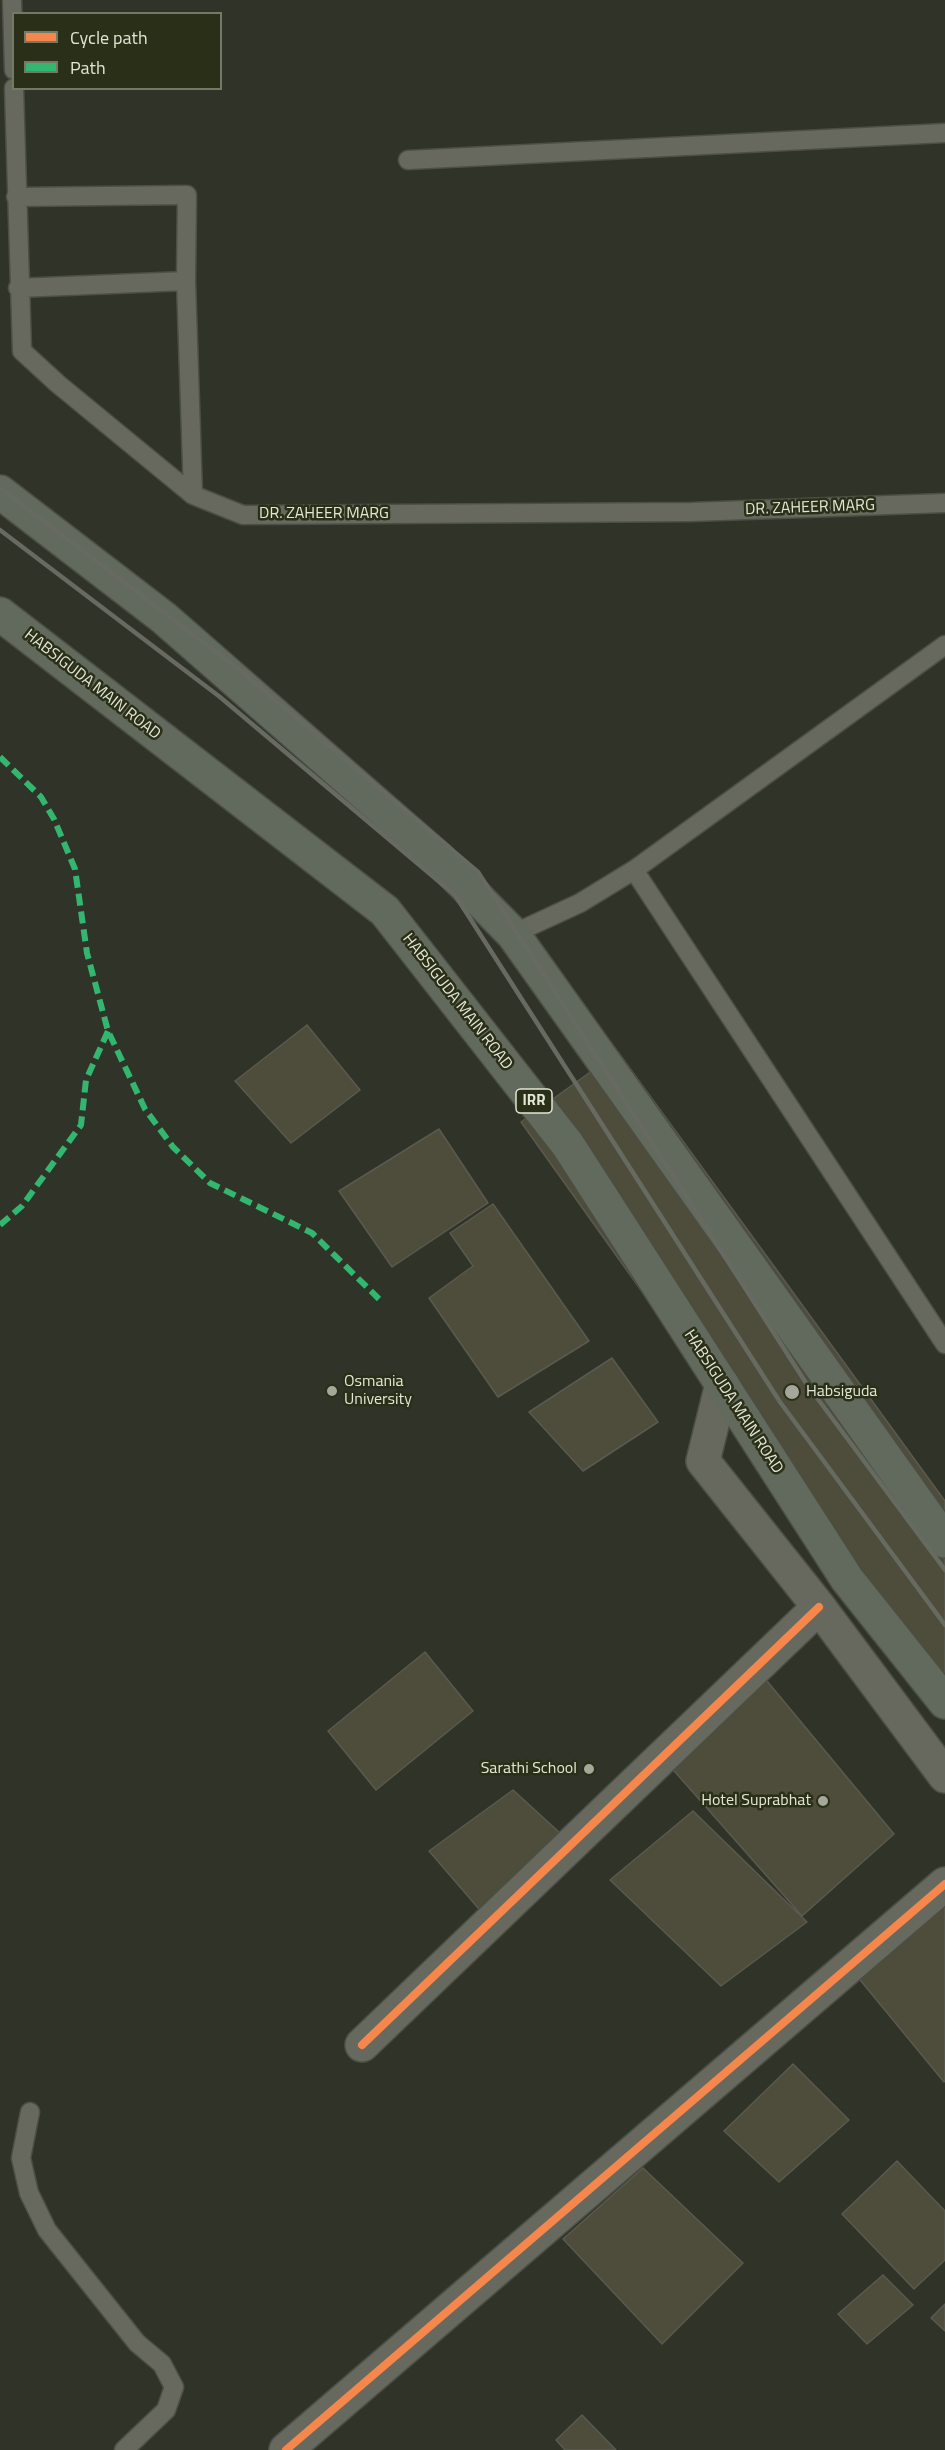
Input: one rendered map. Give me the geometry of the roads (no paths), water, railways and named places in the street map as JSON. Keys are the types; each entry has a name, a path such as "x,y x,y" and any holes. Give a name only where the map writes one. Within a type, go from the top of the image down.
{"main road":[{"path":"0,492 164,618 437,857 513,934 945,1541"},
{"name":"HABSIGUDA MAIN ROAD","path":"0,614 385,912 568,1145 847,1579 945,1702"}],"street":[{"path":"722,1384 703,1461 819,1607 945,1776"},
{"path":"362,2045 819,1607"},
{"path":"286,2450 945,1884"}],"lane":[{"name":"DR. ZAHEER MARG","path":"14,90 20,346 24,355 193,495 243,515 691,512 945,503"},
{"path":"408,160 945,133"},
{"path":"16,197 187,195 186,281 193,495"},
{"path":"18,288 186,281"},
{"path":"513,934 580,903 634,870 945,645"},
{"path":"634,870 945,1344"},
{"path":"30,2112 21,2158 29,2193 47,2230 137,2343 162,2364 174,2387 166,2410 124,2450"}],"railway":[{"path":"0,488 241,671 478,872 806,1383 945,1570"},
{"path":"0,530 220,697 455,895 780,1402 945,1625"}],"place":[{"name":"Osmania University","path":"332,1391"},
{"name":"Habsiguda","path":"792,1392"},
{"name":"Sarathi School","path":"589,1769"},
{"name":"Hotel Suprabhat","path":"823,1801"}]}
